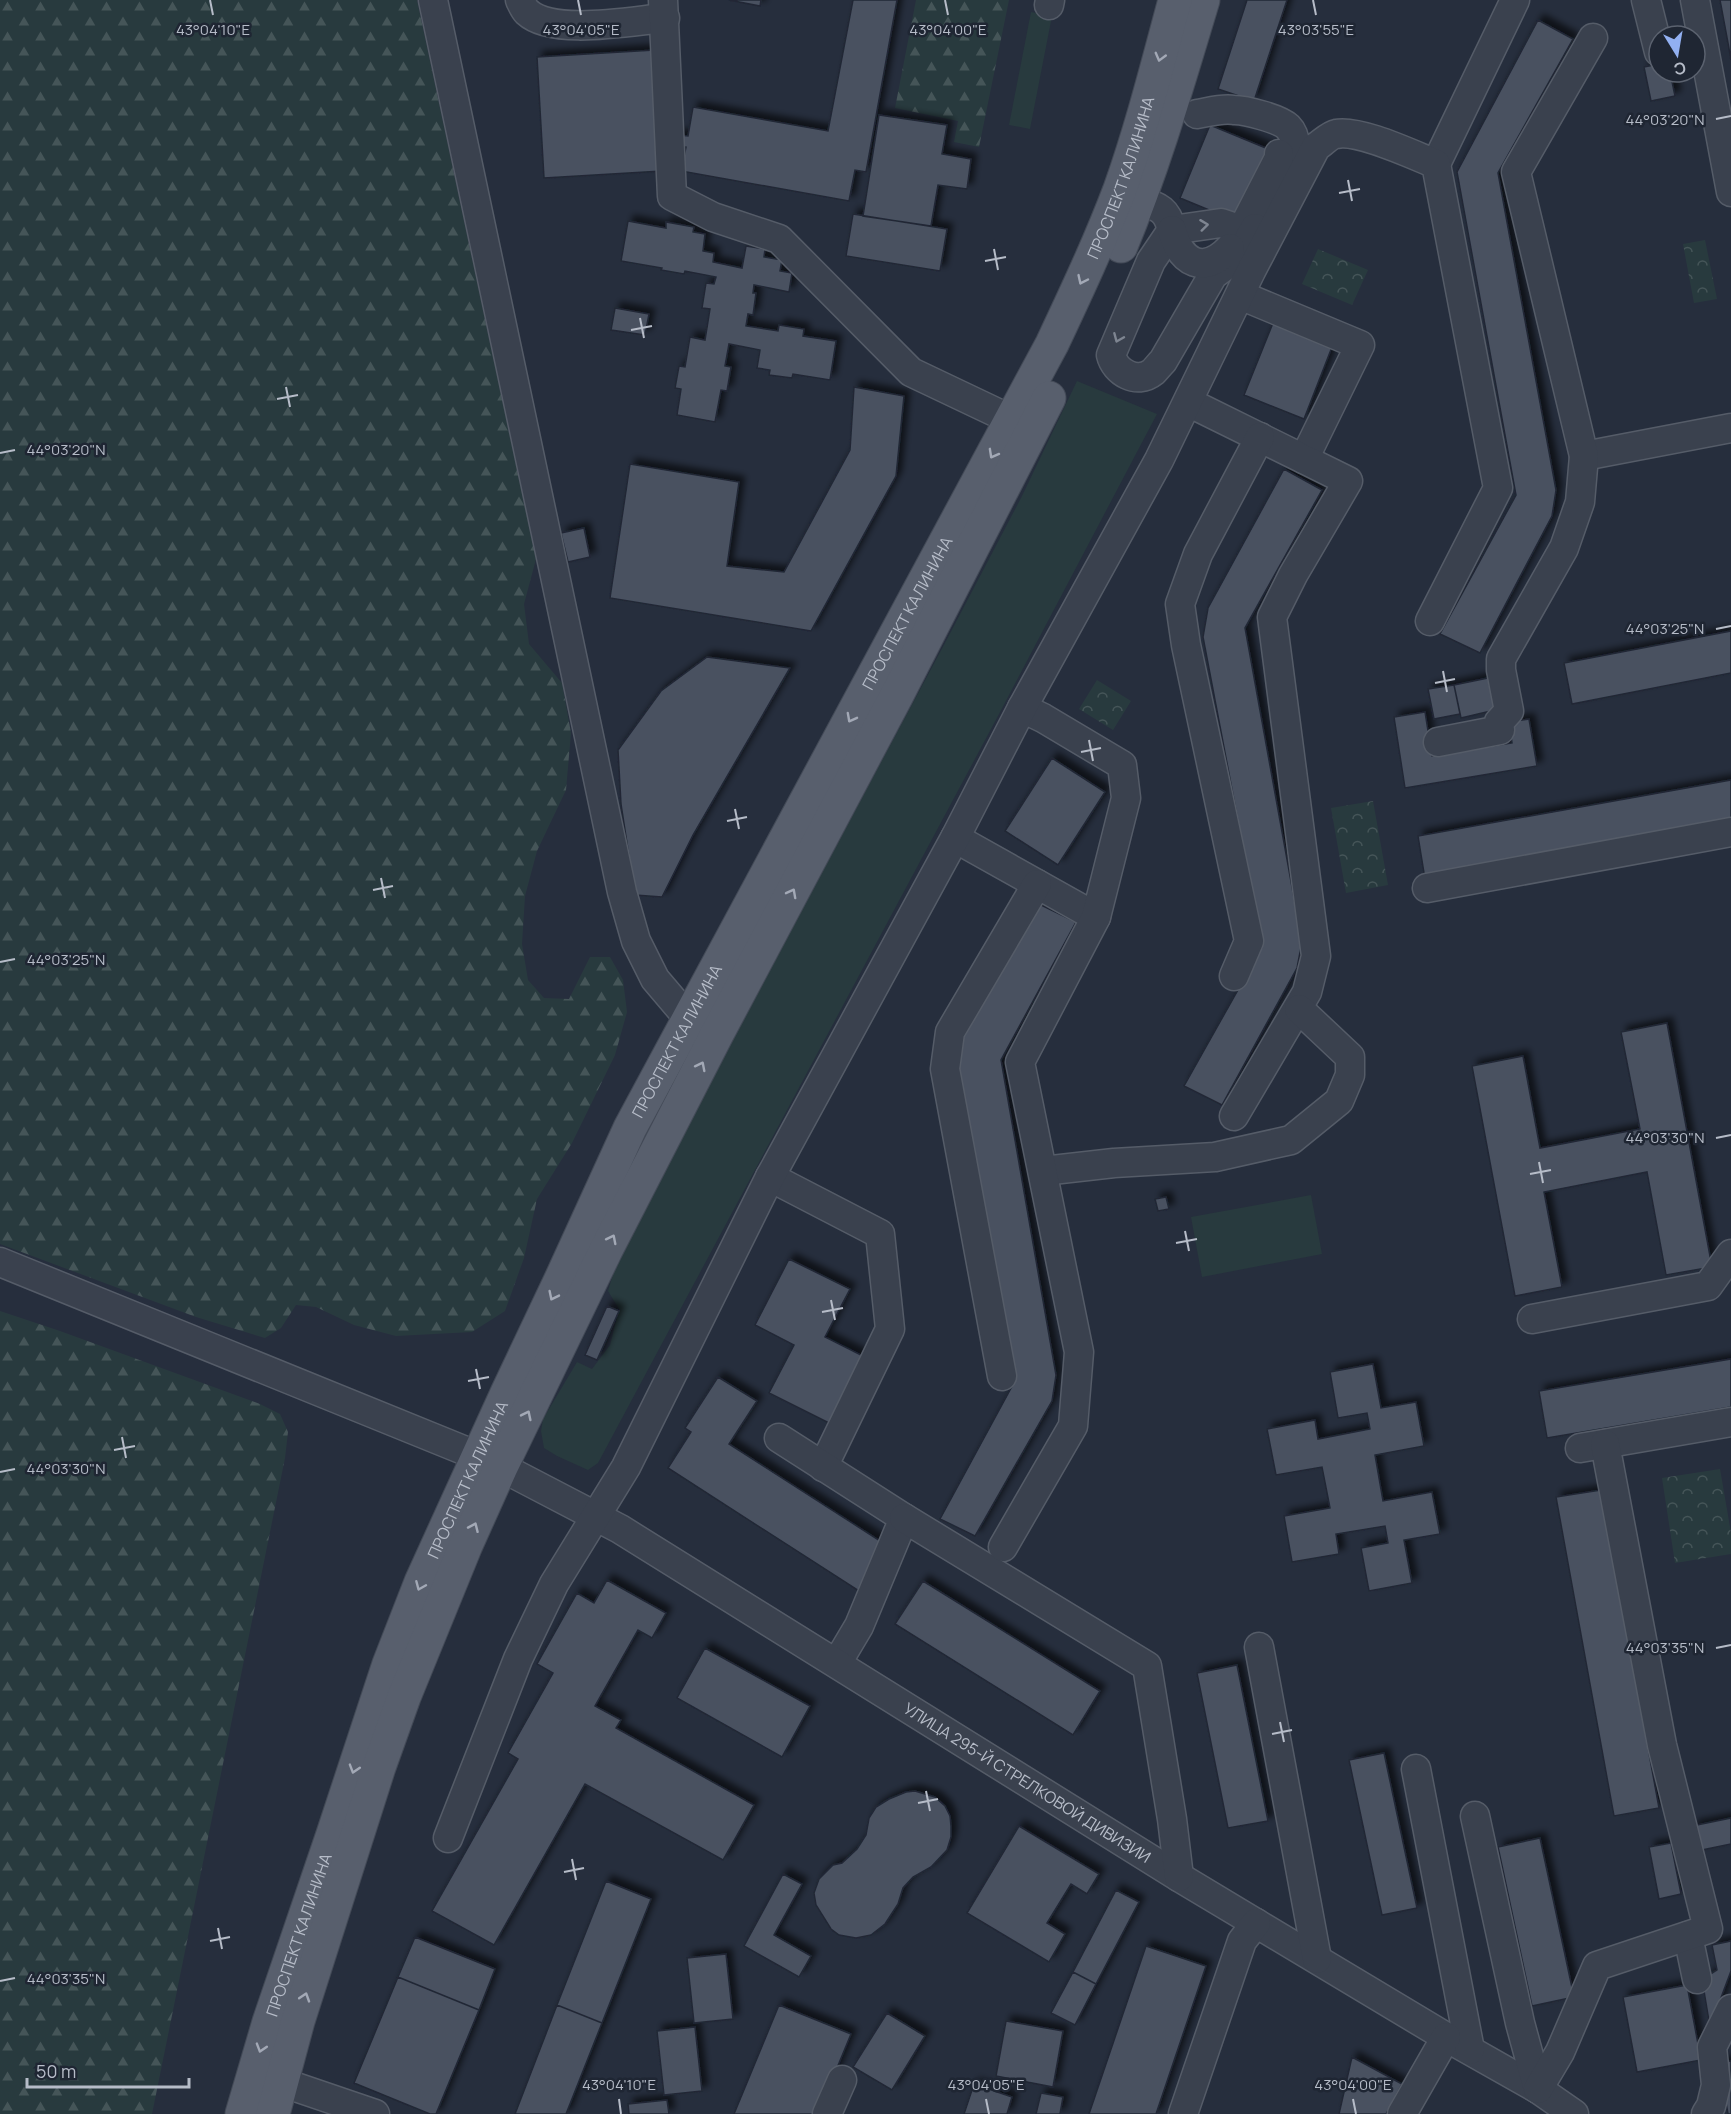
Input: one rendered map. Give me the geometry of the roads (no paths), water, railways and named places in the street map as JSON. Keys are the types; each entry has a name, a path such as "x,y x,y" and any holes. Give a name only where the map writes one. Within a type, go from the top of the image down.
{"main road":[{"name":"ПРОСПЕКТ КАЛИНИНА","path":"273,2114 298,2020 379,1767 404,1697 462,1555 490,1462 630,1128 1053,344 1088,269 1120,188 1154,79 1175,0"},
{"name":"ПРОСПЕКТ КАЛИНИНА","path":"242,2114 269,2022 388,1664 421,1582 490,1462 606,1250 896,697 1067,363 1184,110 1203,0"},
{"path":"630,1128 660,1144"}],"street":[{"path":"433,0 622,892 636,941 655,979 689,1019"},
{"path":"520,0 526,12 550,24 569,26 664,9 672,196 713,217 779,239 911,372 1012,420"},
{"path":"1430,621 1498,488 1436,164 1515,0"},
{"path":"1647,0 1653,24"},
{"path":"1695,0 1731,192"},
{"path":"1438,742 1500,730 1499,722 1509,711 1501,670 1502,659 1564,548 1580,502 1584,456 1516,172 1593,38"},
{"path":"1184,110 1235,110 1287,125 1295,143 1294,152 1288,168 1240,255 1213,274 1162,361 1152,373 1139,378 1129,376 1119,370 1111,355 1151,261 1172,230 1221,223 1242,230"},
{"path":"1140,201 1164,211 1170,219 1176,244 1181,253 1197,263 1207,263 1233,246 1279,158 1277,144 1251,132 1184,110"},
{"path":"448,1838 518,1659 554,1584 626,1467 770,1177 956,838 1022,708 1159,460 1316,147 1335,134 1359,135 1436,164"},
{"path":"1240,295 1360,345 1304,459"},
{"path":"1188,402 1348,481 1293,575 1272,617 1316,956 1307,992 1299,1009 1234,1116"},
{"path":"1584,456 1731,428"},
{"path":"1234,976 1249,941 1186,645 1180,604 1198,554 1260,437"},
{"path":"1003,1547 1073,1426 1079,1352 1020,1062 1096,917 1126,798 1122,765 1022,708"},
{"path":"1427,888 1731,832"},
{"path":"956,838 1096,917"},
{"path":"1002,1376 945,1069 950,1032 1037,884"},
{"path":"1043,1172 1114,1163 1215,1158 1291,1140 1339,1101 1350,1075 1350,1057 1299,1009"},
{"path":"770,1177 880,1234 890,1329 823,1467"},
{"path":"1532,1319 1708,1286 1731,1254"},
{"name":"УЛИЦА 295-Й СТРЕЛКОВОЙ ДИВИЗИИ","path":"0,1262 490,1462 621,1529 1179,1877 1458,2044 1538,2089 1574,2114"},
{"path":"1697,1979 1709,1929 1662,1746 1592,1446 1731,1422"},
{"path":"779,1438 904,1518 1147,1665 1179,1877"},
{"path":"837,1663 859,1626 904,1518"},
{"path":"1259,1647 1317,1959"},
{"path":"1402,2114 1458,2044 1416,1769"},
{"path":"1475,1816 1520,2023 1538,2089"},
{"path":"1183,2114 1242,1941 1256,1923"},
{"path":"1538,2089 1560,2052 1597,1966 1709,1929"},
{"path":"1706,2114 1711,2106 1716,2085 1712,2047 1731,2009"},
{"path":"826,2114 842,2080"},
{"path":"281,2082 375,2114"}]}
